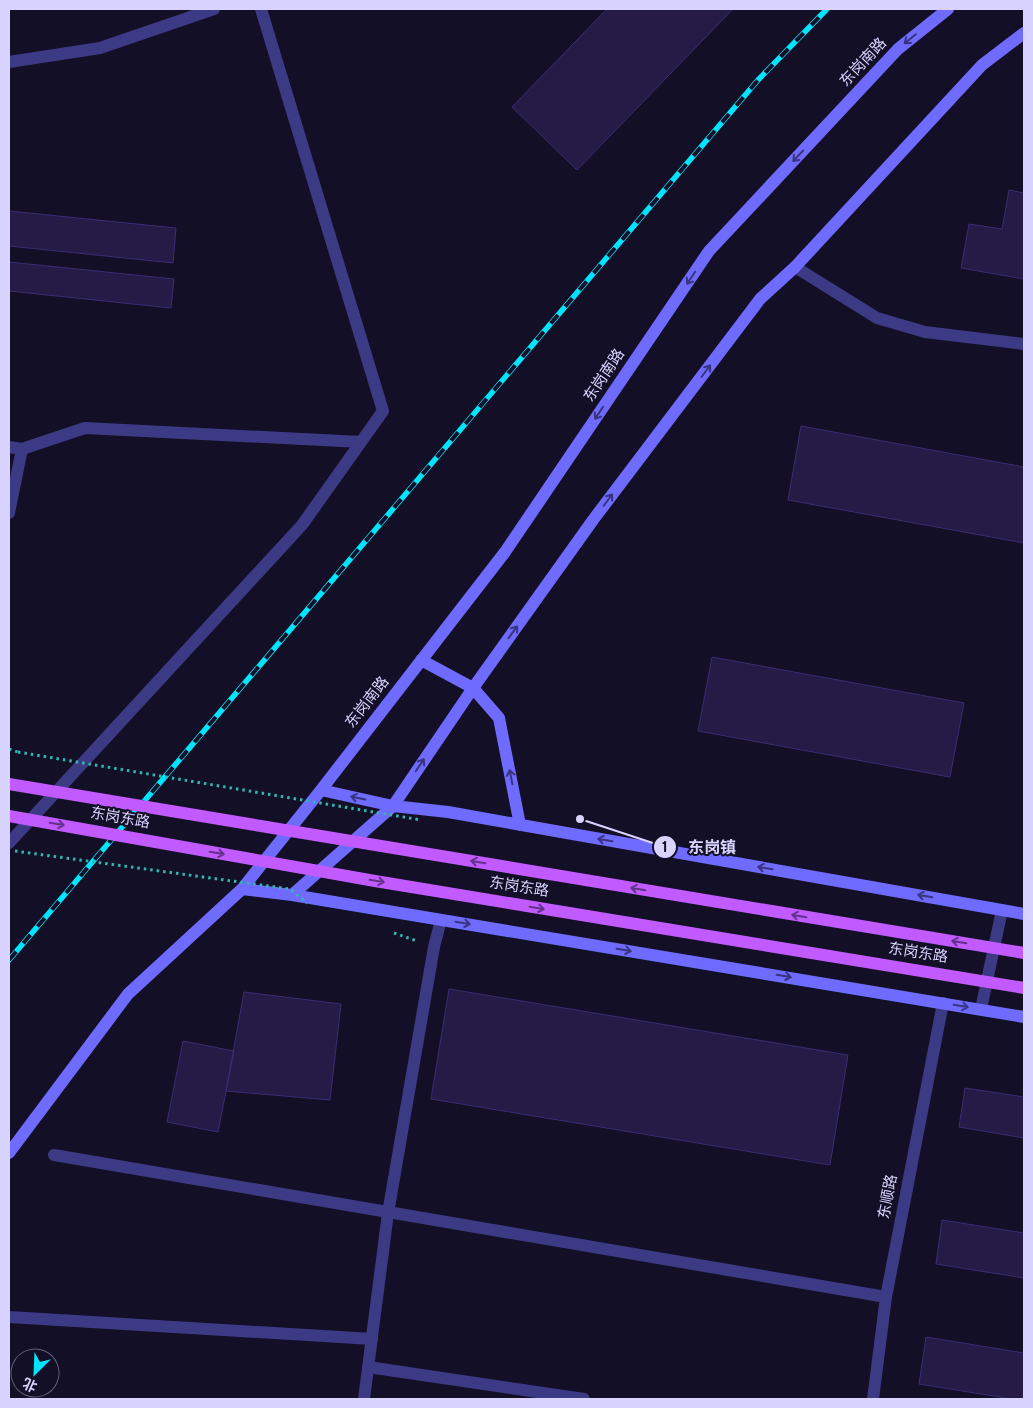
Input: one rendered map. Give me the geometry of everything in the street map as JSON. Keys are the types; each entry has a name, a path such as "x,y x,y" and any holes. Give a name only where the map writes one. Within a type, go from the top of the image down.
{"main road":[{"name":"东岗东路","path":"9,784 1024,953"},
{"name":"东岗东路","path":"9,816 375,881 1024,988"}],"street":[{"path":"9,62 100,48 214,9"},
{"path":"12,847 302,525 383,411 261,9"},
{"name":"东岗南路","path":"9,1153 128,994 242,889 505,552 709,251 898,49 948,9"},
{"path":"292,895 393,806 473,688 593,520 760,299 795,267 982,65 1024,33"},
{"path":"795,267 877,318 925,332 1024,344"},
{"path":"9,447 22,449 84,428 361,442"},
{"path":"9,514 22,449"},
{"path":"421,660 473,688 499,718 520,825"},
{"path":"320,790 393,806 448,812 1024,914"},
{"path":"242,889 292,895 1024,1017"},
{"path":"980,1009 1002,910"},
{"path":"364,1399 388,1213 434,947 441,920"},
{"name":"东顺路","path":"874,1399 886,1297 943,1003"},
{"path":"54,1155 886,1297"},
{"path":"9,1317 372,1339"},
{"path":"368,1367 584,1399"}],"path":[{"path":"9,749 421,820"},
{"path":"12,847 290,889 307,903"}],"building":[{"path":"607,9 733,9 577,170 512,107"},
{"path":"1009,190 1024,193 1024,279 961,268 969,224 1002,229"},
{"path":"9,211 176,228 173,263 9,246"},
{"path":"9,262 174,279 171,308 9,291"},
{"path":"801,426 1024,467 1024,543 788,500"},
{"path":"712,657 964,703 950,777 698,731"},
{"path":"449,989 848,1055 830,1165 431,1099"},
{"path":"244,992 341,1004 330,1100 226,1091"},
{"path":"183,1041 234,1051 218,1132 167,1122"},
{"path":"965,1088 1024,1097 1024,1138 959,1127"},
{"path":"942,1220 1024,1233 1024,1278 936,1264"},
{"path":"926,1337 1024,1353 1024,1399 1012,1399 919,1384"}],"railway":[{"path":"9,960 758,80 827,9"}],"place":[{"name":"东岗镇","path":"580,819"}]}
